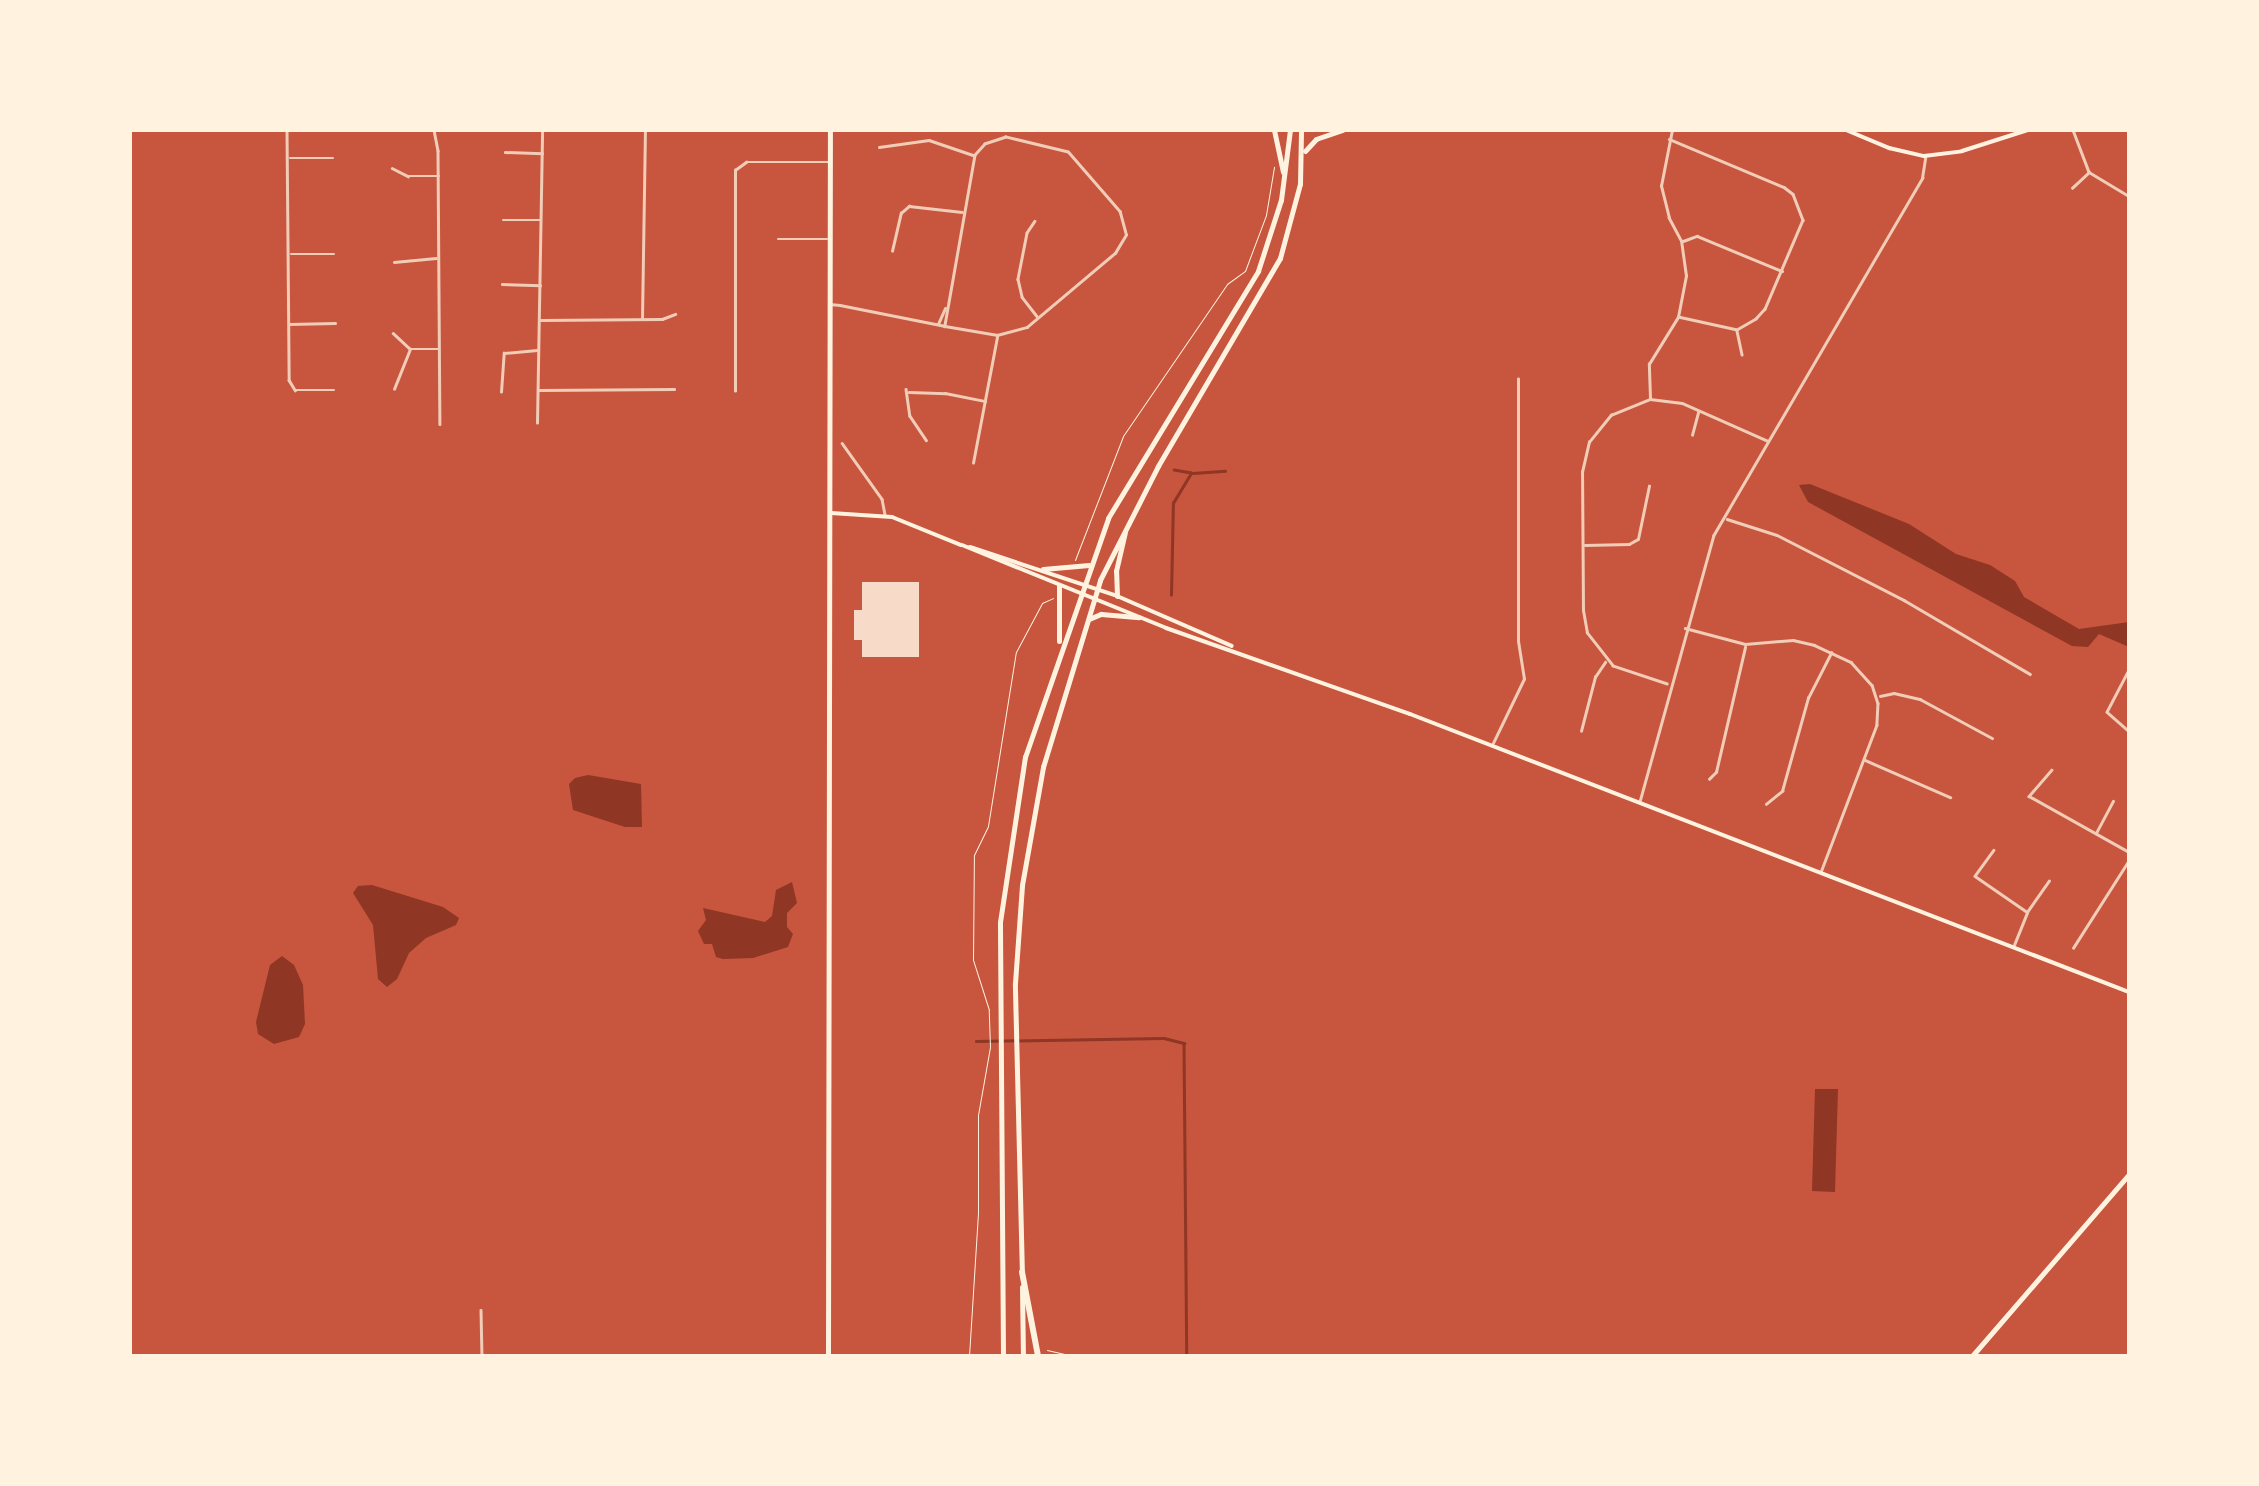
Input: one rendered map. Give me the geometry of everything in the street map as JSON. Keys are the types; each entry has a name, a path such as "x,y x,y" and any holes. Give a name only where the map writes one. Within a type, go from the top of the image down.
{"highway":[{"path":"1022,1272 1038,1356"}],"main road":[{"path":"828,1356 830,130"},
{"path":"1274,130 1282,155 1284,190"},
{"path":"1003,1356 1000,922 1007,858 1032,728 1108,518 1258,271 1284,190 1290,130"},
{"path":"1023,1356 1014,1034 1018,923 1032,824 1058,711 1098,589 1128,520 1270,280 1290,225 1303,158 1301,130"},
{"path":"1303,158 1314,140 1342,130"},
{"path":"1846,130 1889,148 1924,156 1962,150 2028,130"},
{"path":"829,513 884,515 1059,586 1640,802 2129,992"},
{"path":"1117,596 1116,571 1128,520"},
{"path":"962,545 1117,596 1223,638 1236,649"},
{"path":"1042,569 1089,565"},
{"path":"1059,586 1059,648"},
{"path":"1088,619 1101,614 1140,617"},
{"path":"1972,1356 2129,1174"}],"street":[{"path":"288,130 291,386 334,390"},
{"path":"434,130 438,176 440,424"},
{"path":"538,423 542,130"},
{"path":"642,319 645,130"},
{"path":"1650,399 1649,364 1678,316 1686,276 1682,241 1669,218 1662,186 1672,130"},
{"path":"2074,130 2089,172 2128,192"},
{"path":"828,304 945,326 997,335 1021,330 1121,246 1125,221 1068,152 1006,137 985,144 975,156 945,307 945,326"},
{"path":"1669,139 1793,194 1801,211 1802,230 1764,309 1736,330"},
{"path":"879,148 929,140 975,156"},
{"path":"505,152 542,153"},
{"path":"1640,802 1713,536 1922,178 1924,156"},
{"path":"288,158 334,158"},
{"path":"735,392 734,170 746,162 829,162"},
{"path":"392,168 408,176 438,176"},
{"path":"2072,188 2089,172"},
{"path":"892,251 901,213 908,206 963,213"},
{"path":"503,220 541,220"},
{"path":"1035,222 1027,233 1018,279 1020,292 1038,318"},
{"path":"1682,241 1697,236 1782,271"},
{"path":"778,239 828,239"},
{"path":"288,254 334,254"},
{"path":"394,262 439,258"},
{"path":"502,284 540,285"},
{"path":"938,324 945,307"},
{"path":"539,320 642,319 675,314"},
{"path":"1678,316 1736,330"},
{"path":"288,324 336,324"},
{"path":"1736,330 1742,354"},
{"path":"394,333 410,348 440,349"},
{"path":"973,463 997,335"},
{"path":"394,389 410,348"},
{"path":"501,392 503,354 538,350"},
{"path":"1492,746 1524,679 1518,641 1518,379"},
{"path":"538,390 674,389"},
{"path":"926,440 908,412 907,390 985,401"},
{"path":"1670,684 1626,673 1606,661 1590,640 1584,618 1582,464 1590,438 1620,409 1650,399 1698,410 1770,441"},
{"path":"1692,435 1698,410"},
{"path":"842,443 882,500 884,515"},
{"path":"1582,545 1629,544 1638,539 1649,486"},
{"path":"1725,519 1776,535 1904,600 2030,674"},
{"path":"1685,628 1745,644 1797,640 1832,652 1862,672 1877,696 1877,725 1821,872"},
{"path":"1709,779 1716,772 1740,682 1745,644"},
{"path":"1766,804 1782,790 1809,694 1832,652"},
{"path":"1581,731 1595,677 1606,661"},
{"path":"2108,712 2129,670"},
{"path":"1877,696 1894,693 1920,699 1992,738"},
{"path":"2098,712 2108,712 2129,731"},
{"path":"1864,760 1950,797"},
{"path":"2052,770 2028,796 2129,852"},
{"path":"2095,834 2113,802"},
{"path":"1994,850 1975,876 2027,912"},
{"path":"2073,948 2129,860"},
{"path":"2014,946 2027,912 2049,881"},
{"path":"481,1310 482,1356"}],"path":[{"path":"969,1356 978,1213 978,1115 990,1036"}],"shaded area":[{"path":"1810,484 1909,524 1956,554 1990,565 2015,581 2024,597 2079,629 2129,622 2129,647 2099,634 2088,647 2072,646 1808,502 1799,485"},
{"path":"588,775 641,784 642,827 625,827 573,810 569,784"},
{"path":"792,882 797,903 787,913 787,927 793,934 788,947 753,958 723,959 716,957 712,944 704,944 698,931 706,920 703,908 765,922 772,916 776,890"},
{"path":"372,885 443,907 459,918 456,925 426,938 409,953 397,979 387,987 378,979 373,925 353,893 358,886"},
{"path":"282,956 294,965 303,985 305,1024 299,1037 274,1044 258,1034 256,1022 270,965"},
{"path":"1815,1089 1838,1089 1835,1192 1812,1191"}],"building":[{"path":"862,582 919,582 919,657 862,657 862,640 854,640 854,610 862,610"}],"waterway":[{"path":"1171,595 1173,503 1191,473 1174,470"},
{"path":"1193,473 1225,471"},
{"path":"976,1041 1164,1038 1184,1043 1187,1356"}]}
